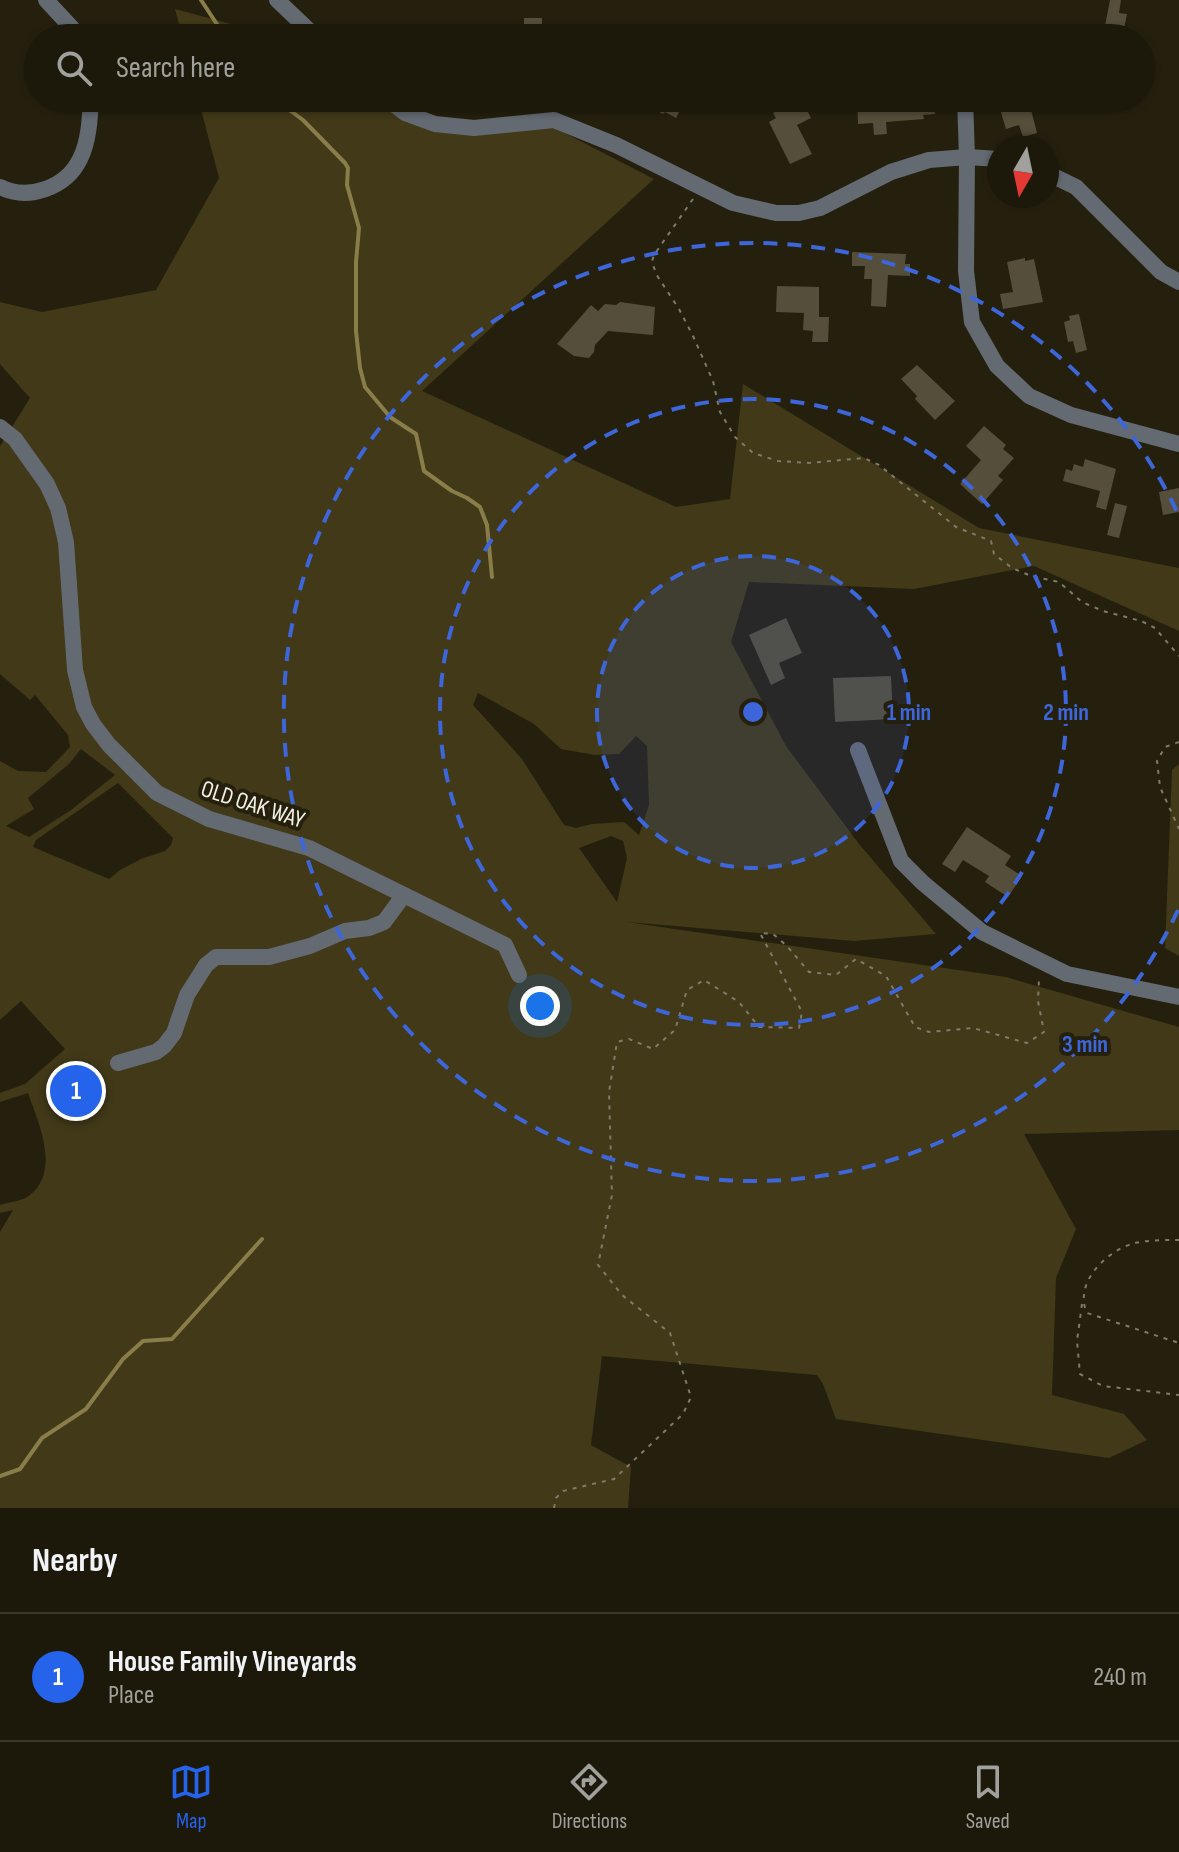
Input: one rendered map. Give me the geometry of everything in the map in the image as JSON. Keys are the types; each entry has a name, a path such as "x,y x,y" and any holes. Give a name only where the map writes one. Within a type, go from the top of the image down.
{"street":[{"path":"46,0 68,24"},
{"path":"277,0 302,24"},
{"path":"0,187 8,191 37,192 50,188 66,177 80,160 90,112"},
{"path":"404,112 435,124 474,128 554,120 616,145 733,203 776,213 799,213 820,208 891,172 929,160 987,158"},
{"path":"965,112 966,271 972,322 997,366 1029,396 1071,415 1179,444"},
{"path":"1059,179 1076,187 1161,272 1179,282"},
{"name":"OLD OAK WAY","path":"0,427 15,439 47,484 58,508 66,542 75,670 84,707 109,745 157,793 209,819 309,848 505,945 519,975"},
{"path":"858,750 901,861 982,932 1067,974 1179,997"},
{"path":"118,1063 156,1052 164,1046 174,1033 187,995 206,965 216,957 269,957 310,946 345,931 369,928 384,922 404,895"}],"path":[{"path":"700,188 652,261 656,274 693,336 713,381 720,412 735,437 753,453 778,461 809,463 864,458 879,465 956,527 991,541 994,554 1012,568 1059,582 1082,602 1155,628 1179,656"},
{"path":"1179,742 1165,747 1157,761 1160,787 1179,829"},
{"path":"554,1508 556,1498 563,1491 614,1479 683,1414 691,1397 670,1333 622,1295 598,1265 612,1195 609,1092 617,1042 629,1039 653,1049 675,1030 687,990 704,980 739,1002 759,1027 799,1028 802,1012 760,933 773,934 809,972 836,975 856,959 886,976 915,1027 929,1032 973,1028 1027,1043 1044,1032 1038,1001 1040,961"},
{"path":"1179,1240 1134,1243 1115,1252 1096,1267 1085,1288 1077,1341 1080,1374 1103,1386 1179,1395"},
{"path":"1083,1303 1087,1313 1179,1343"}],"shaded area":[{"path":"175,9 231,24 179,24"},
{"path":"202,112 397,112 403,117 553,127 654,179 422,391 676,507 730,499 743,384 979,528 1179,568 1179,631 1034,566 914,589 749,582 731,642 786,746 859,844 936,934 854,941 627,922 1006,977 1179,1027 1179,1130 1024,1134 1076,1229 1056,1278 1052,1395 1124,1414 1147,1440 1109,1458 836,1419 817,1375 602,1356 591,1445 631,1467 628,1508 0,1508 0,1232 13,1210 0,1213 0,1205 30,1195 39,1185 46,1159 41,1131 28,1093 0,1102 0,1093 25,1084 65,1049 21,1001 0,1020 0,761 18,771 46,772 70,747 68,735 35,695 30,700 0,674 0,446 30,398 0,364 0,302 42,312 156,290 219,178","holes":["478,693 534,724 561,749 595,755 619,754 636,736 647,746 649,805 639,835 624,822 576,828 564,825 522,759 473,705","81,749 115,775 71,810 29,837 6,826 34,809 28,798 69,764","118,783 173,838 165,851 141,859 109,879 33,847 36,840","611,836 623,841 627,858 617,902 579,848"]},
{"path":"1179,764 1179,956 1165,948 1172,770"}],"building":[{"path":"1110,0 1121,0 1119,13 1127,14 1125,24 1105,24"},
{"path":"524,18 542,18 542,24 524,24"},
{"path":"665,112 679,112 676,118"},
{"path":"808,112 811,118 797,125 812,154 790,164 769,122 776,118 773,113"},
{"path":"858,112 935,112 923,115 924,119 886,122 887,134 874,135 873,123 858,124"},
{"path":"1001,112 1032,112 1037,133 1023,136 1019,125 1006,129"},
{"path":"852,252 906,254 905,264 910,264 910,276 888,275 886,307 871,306 872,279 864,279 865,266 852,266"},
{"path":"1025,258 1025,261 1034,259 1043,302 1003,309 1000,294 1013,292 1007,262"},
{"path":"777,286 819,287 819,317 829,317 828,342 812,342 813,331 803,330 804,313 776,312"},
{"path":"620,302 655,307 653,335 608,331 595,345 589,358 574,356 557,344 591,305 598,311 605,304 616,305"},
{"path":"1079,314 1087,350 1076,353 1073,341 1068,342 1064,322 1070,320 1069,316"},
{"path":"917,365 955,401 935,420 901,379"},
{"path":"984,426 1006,445 1003,449 1014,458 998,476 1003,480 982,504 960,484 981,460 966,446"},
{"path":"1085,459 1116,469 1106,510 1096,507 1100,491 1063,481 1066,469 1072,471 1074,464 1083,467"},
{"path":"1179,488 1179,512 1163,515 1159,492"},
{"path":"1115,503 1127,506 1119,538 1107,535"},
{"path":"786,618 802,653 779,663 785,678 771,685 749,635"},
{"path":"891,676 893,719 835,722 833,678"},
{"path":"967,827 1011,856 1005,865 1022,876 1008,897 985,882 989,876 963,860 955,872 942,864"},
{"path":"72,1072 88,1075 79,1113 63,1109"}],"waterway":[{"path":"201,0 217,24"},
{"path":"292,112 348,168 347,185 359,228 356,331 365,387 390,417 416,434 424,471 480,507 487,525 492,577"},
{"path":"0,1476 20,1469 42,1438 86,1409 123,1359 143,1341 172,1339 262,1239"}],"place":[{"name":"House Family Vineyards","path":"76,1091"}]}
